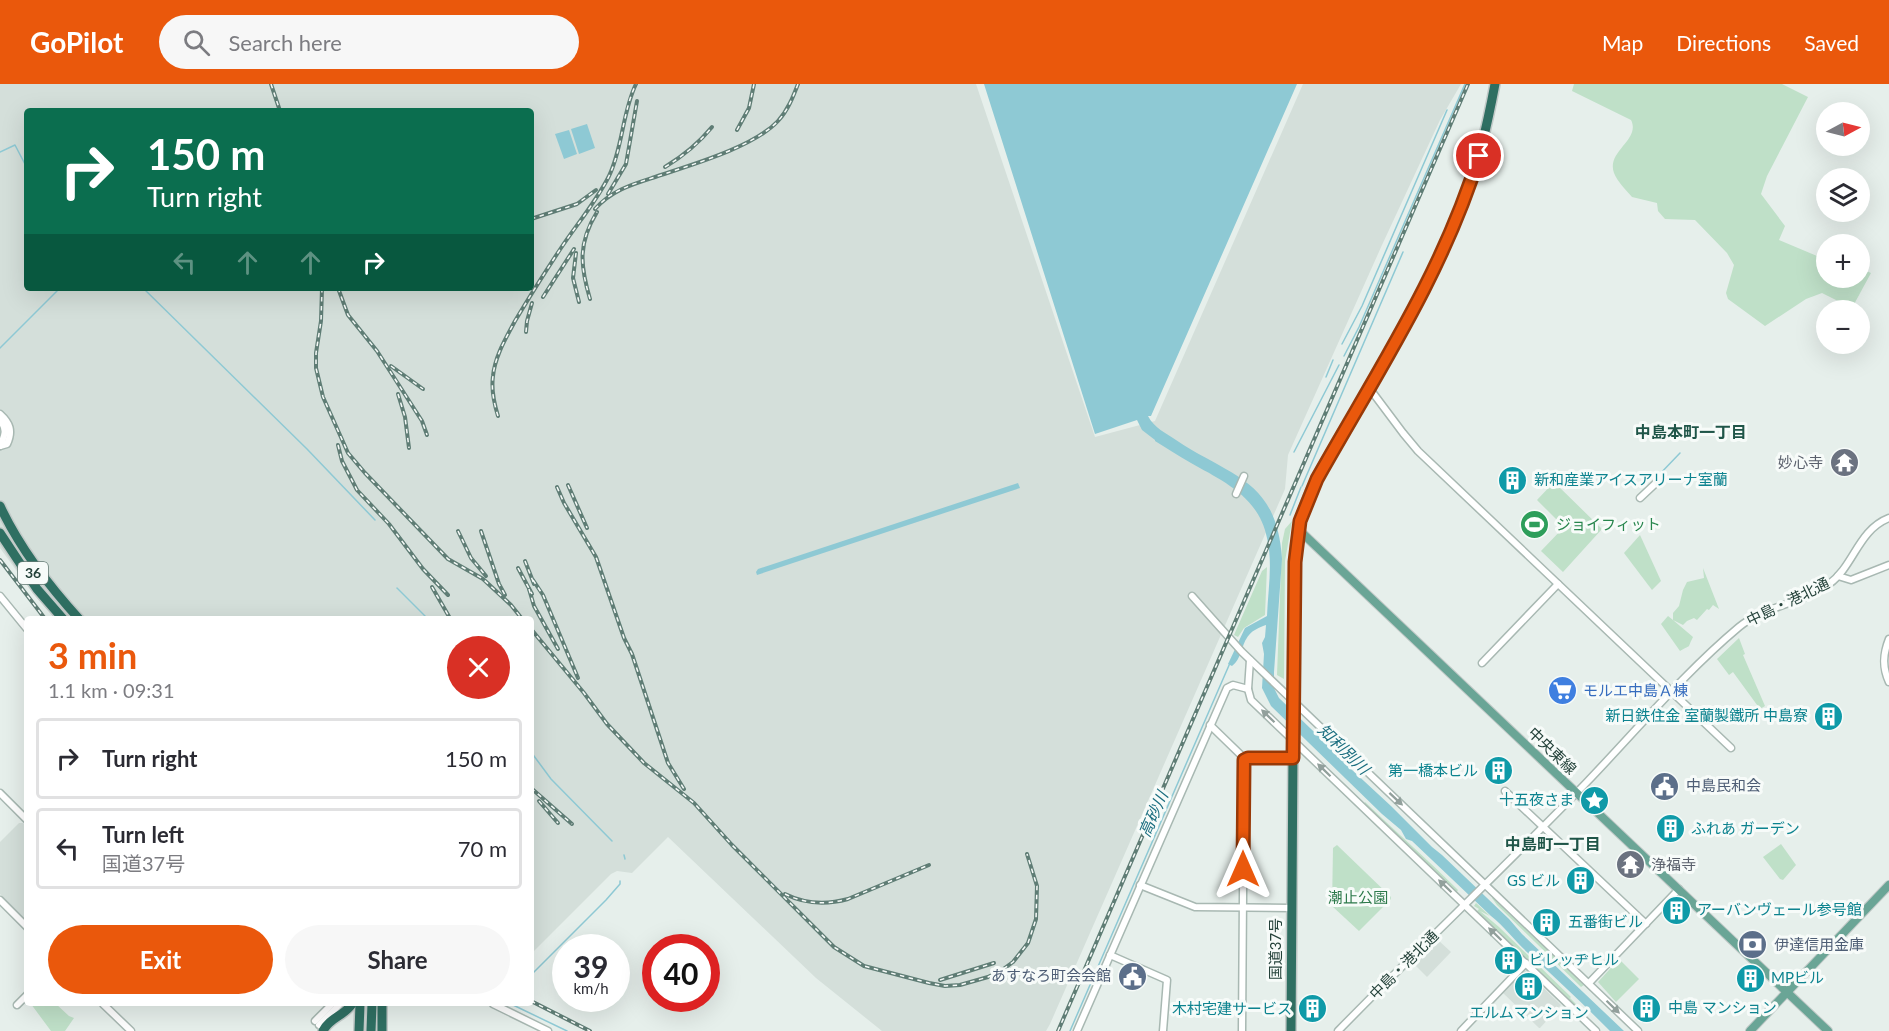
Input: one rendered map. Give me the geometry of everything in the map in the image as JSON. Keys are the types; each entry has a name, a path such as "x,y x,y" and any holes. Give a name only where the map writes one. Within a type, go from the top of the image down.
{"highway":[{"name":"国道37号","path":"1291,1031 1295,562 1300,521 1311,490 1411,316 1448,243 1479,156 1495,84"},
{"path":"0,506 18,541 38,571 77,616"},
{"name":"36","path":"0,520 10,539 38,579 70,616"},
{"name":"36","path":"0,533 37,589 61,616"},
{"path":"0,544 32,592 53,616"},
{"path":"318,1027 326,1024 350,1006"},
{"path":"359,1031 360,1006"},
{"path":"365,1031 366,1006"},
{"path":"371,1031 372,1006"},
{"path":"377,1031 378,1006"},
{"path":"382,1006 382,1031"}],"main road":[{"name":"中央東線","path":"1299,530 1828,1031"},
{"path":"1753,1030 1787,991 1889,885"}],"street":[{"path":"1370,389 1403,434 1418,450 1731,748"},
{"path":"0,414 8,421 10,429 2,445"},
{"path":"0,421 4,425 5,432 2,445"},
{"path":"1236,494 1244,476"},
{"path":"1641,498 1656,483"},
{"name":"中島・港北通","path":"1338,1031 1543,826 1709,655 1741,626 1763,612 1819,591 1838,576 1867,532 1873,526 1889,518"},
{"path":"1838,576 1851,580 1889,565"},
{"path":"1482,663 1558,584"},
{"path":"0,596 24,625"},
{"path":"1192,596 1234,645 1483,886 1638,1031"},
{"path":"1889,639 1884,659 1885,673 1889,682"},
{"path":"1250,660 1248,689 1251,700 1467,902 1596,1031"},
{"path":"1077,1031 1229,686 1248,689"},
{"path":"1210,725 1245,759 1293,758"},
{"path":"1242,1031 1245,759"},
{"path":"1505,791 1646,924"},
{"path":"0,793 24,817"},
{"path":"1140,885 1195,907 1291,908"},
{"path":"1589,983 1679,890"},
{"path":"0,900 24,924"},
{"path":"1110,955 1167,980 1163,1031"},
{"path":"1461,1031 1526,963"},
{"path":"18,1005 24,998"},
{"path":"105,1006 131,1031"},
{"path":"318,1027 331,1006"},
{"path":"318,1027 338,1006"},
{"path":"497,1006 548,1031"}],"shaded area":[{"path":"0,84 976,84 1095,437 1155,421 1303,84 1461,84 1440,120 1288,455 1285,489 1046,1031 882,1031 816,978 668,837 632,873 617,871 611,874 534,951 534,616 71,616 29,588 0,548"},
{"path":"19,823 24,824 24,918 0,894 0,842"},
{"path":"1438,940 1451,952 1427,977 1414,964"},
{"path":"1525,970 1561,1005 1540,1028 1503,993"}],"green space":[{"path":"1574,84 1782,84 1808,97 1767,176 1761,194 1785,226 1779,240 1816,256 1816,288 1863,288 1856,300 1836,300 1822,293 1806,299 1765,326 1728,299 1726,293 1734,265 1727,253 1695,220 1665,219 1658,211 1657,203 1632,197 1617,179 1613,165 1618,152 1631,134 1633,127 1631,120 1572,91"},
{"path":"1554,482 1602,529 1563,572 1541,551 1564,527 1537,500"},
{"path":"1292,521 1285,561 1284,679 1277,675 1282,543 1285,529"},
{"path":"1640,535 1661,581 1652,590 1624,553"},
{"path":"1267,567 1265,615 1244,628 1238,637 1234,635 1262,571"},
{"path":"1703,568 1719,609 1713,605 1697,620 1694,618 1683,625 1673,620 1673,613 1679,606 1687,582 1704,578"},
{"path":"1668,616 1693,637 1689,646 1680,651 1661,624"},
{"path":"1739,638 1745,654 1743,655 1765,706 1760,709 1733,672 1729,675 1717,659"},
{"path":"1365,802 1458,890 1456,893 1364,804"},
{"path":"1781,844 1796,865 1783,880 1763,857"},
{"name":"潮止公園","path":"1337,845 1391,897 1359,931 1332,906 1333,848"},
{"path":"1495,897 1592,989 1590,991 1584,985 1581,987 1497,905 1492,898"},
{"path":"1476,903 1490,916 1480,911 1571,997 1577,1005 1575,1007 1476,912 1479,909 1474,906"},
{"path":"1619,959 1639,979 1616,1002 1598,982"},
{"path":"32,1006 58,1006 74,1018 65,1031 51,1031"}],"water":[{"path":"984,84 1297,84 1151,416 1148,416 1164,432 1248,483 1261,496 1271,512 1278,532 1282,559 1274,672 1274,688 1279,698 1624,1031 1610,1031 1412,841 1406,839 1401,830 1271,706 1262,688 1264,654 1262,643 1266,625 1251,633 1235,663 1232,666 1228,664 1245,628 1267,616 1270,557 1263,524 1248,501 1238,492 1155,441 1142,430 1137,420 1095,434"},
{"path":"587,124 595,148 579,154 571,129"},
{"path":"569,130 577,154 564,159 555,134"},
{"path":"1018,483 1020,488 757,575 758,569"}],"waterway":[{"path":"1344,356 1359,327 1465,84"},
{"path":"1342,344 1362,306 1447,110"},
{"path":"0,152 15,145 24,162"},
{"path":"1302,486 1403,252"},
{"path":"0,348 57,291"},
{"path":"146,291 307,449 375,520"},
{"path":"1326,377 1333,360"},
{"path":"1294,452 1339,365"},
{"path":"1657,477 1680,453"},
{"path":"1290,515 1301,487"},
{"path":"397,588 425,616"},
{"name":"高砂川","path":"1070,1031 1230,663"},
{"path":"534,756 551,779 612,841"},
{"path":"624,855 625,859"},
{"path":"534,972 606,900 620,881"},
{"path":"515,1006 567,1031"}],"railway":[{"path":"271,84 279,108"},
{"path":"534,290 609,176 636,84"},
{"path":"737,130 749,108 754,84"},
{"path":"595,209 614,193 629,186 719,155 753,140 782,117 798,84"},
{"path":"1058,1031 1468,84"},
{"path":"608,194 626,164 637,101"},
{"path":"665,167 690,149 712,127"},
{"path":"534,218 577,204 596,190"},
{"path":"590,299 584,275 583,254 586,234 597,212"},
{"path":"543,297 574,249"},
{"path":"576,253 573,278 579,302"},
{"path":"322,291 316,368 323,397 348,453 448,559 483,579 520,616"},
{"path":"339,291 348,315 377,351 422,421 427,435"},
{"path":"498,416 492,386 498,354 533,291"},
{"path":"526,332 532,303"},
{"path":"391,366 423,389"},
{"path":"398,394 405,417 409,448"},
{"path":"338,445 342,461 357,490 389,524 423,569 448,595"},
{"path":"568,485 587,528"},
{"path":"557,487 596,557 624,638 632,654 668,763 684,789"},
{"path":"458,531 471,558 486,576"},
{"path":"481,531 505,595"},
{"path":"0,560 43,616"},
{"path":"525,561 534,584"},
{"path":"518,568 532,594"},
{"path":"533,580 543,595 578,678"},
{"path":"432,587 449,616"},
{"path":"529,589 534,606 558,649"},
{"path":"534,633 607,724 644,763 694,803 732,845 834,947 864,966 945,986 960,985 988,977 1002,970 1013,962 1028,943 1036,919 1037,886 1027,854"},
{"path":"534,791 572,824"},
{"path":"539,801 558,823"},
{"path":"785,894 808,902 840,901 929,865"},
{"path":"940,980 994,963"},
{"path":"534,1003 590,1031"}],"place":[{"name":"妙心寺","path":"1844,463"},
{"name":"新和産業アイスアリーナ室蘭","path":"1513,480"},
{"name":"ジョイフィット","path":"1535,525"},
{"name":"モルエ中島Ａ棟","path":"1562,691"},
{"name":"新日鉄住金 室蘭製鐵所 中島寮","path":"1829,716"},
{"name":"第一橋本ビル","path":"1499,771"},
{"name":"中島民和会","path":"1665,786"},
{"name":"十五夜さま","path":"1595,800"},
{"name":"ふれあ ガーデン","path":"1670,829"},
{"name":"浄福寺","path":"1630,865"},
{"name":"GS ビル","path":"1581,881"},
{"name":"アーバンヴェール参号館","path":"1676,910"},
{"name":"五番街ビル","path":"1547,922"},
{"name":"伊達信用金庫","path":"1753,945"},
{"name":"ビレッヂヒル","path":"1508,960"},
{"name":"あすなろ町会会館","path":"1132,976"},
{"name":"MPビル","path":"1750,978"},
{"name":"エルムマンション","path":"1529,986"},
{"name":"中島 マンション","path":"1647,1008"},
{"name":"木村宅建サービス","path":"1313,1009"}],"district":[{"name":"中島本町一丁目","path":"1691,432"},
{"name":"中島町一丁目","path":"1553,844"}],"route":[{"path":"1243,869 1244,760 1248,758 1293,758 1295,562 1304,507 1317,479 1411,316 1448,243 1479,156"}],"water label":[{"name":"知利別川","path":"1344,749"}]}
